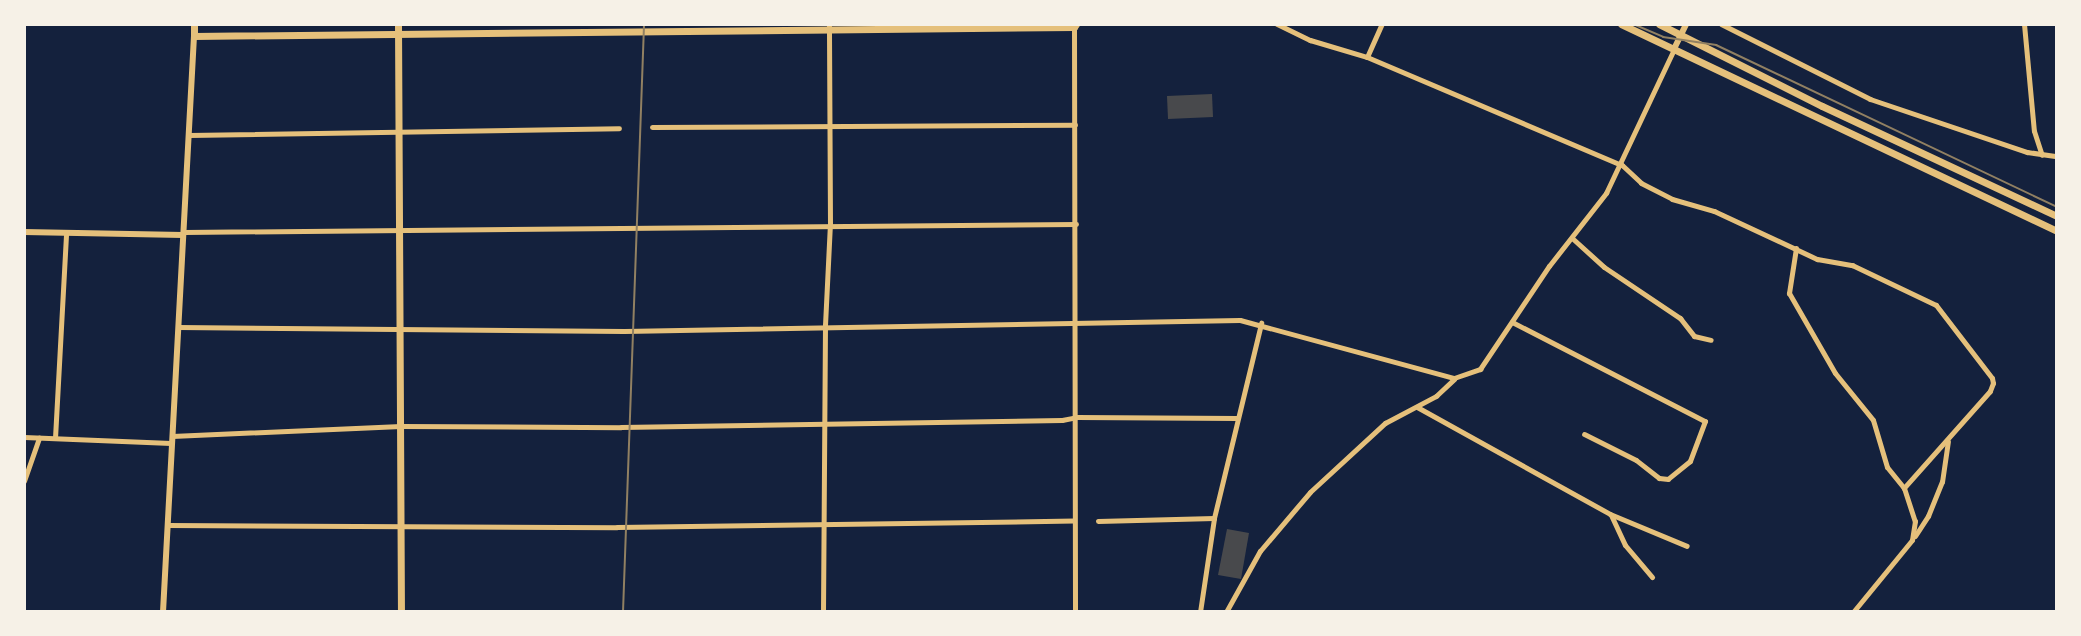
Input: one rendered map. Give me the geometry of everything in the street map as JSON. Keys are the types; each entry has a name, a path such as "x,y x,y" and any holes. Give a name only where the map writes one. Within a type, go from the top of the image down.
{"main road":[{"path":"194,24 194,36 1075,26"},
{"path":"398,24 401,612"},
{"path":"1621,24 2057,231"},
{"path":"1659,24 1822,106 2057,216"}],"street":[{"path":"1277,24 1310,40 1367,57 1622,165 1641,183 1672,199 1714,211 1817,259 1852,265 1936,305 1992,378 1990,391 1904,488"},
{"path":"1367,57 1382,24"},
{"path":"1226,612 1280,524 1371,434 1436,396 1454,378 1480,369 1606,193 1622,165 1686,24"},
{"path":"1721,24 1870,99 2043,156 2057,156"},
{"path":"2024,24 2034,131 2043,156"},
{"path":"1075,26 1075,612"},
{"path":"823,612 825,325 830,224 829,27"},
{"path":"163,612 194,36"},
{"path":"652,127 1075,125"},
{"path":"189,135 400,134 619,128"},
{"path":"24,232 1076,224"},
{"path":"55,438 66,233"},
{"path":"1572,238 1604,267 1665,306 1694,336 1711,340"},
{"path":"1796,248 1790,282 1795,305 1835,373 1873,420 1887,467 1904,488 1915,521 1912,540"},
{"path":"178,327 624,331 1077,320 1261,323 1454,378"},
{"path":"1512,322 1705,421 1690,461 1668,479 1659,478 1636,460 1584,434"},
{"path":"1200,612 1214,518 1261,323"},
{"path":"1416,407 1610,514 1687,546"},
{"path":"24,437 172,439 401,426 826,425 1062,420 1077,417 1237,418"},
{"path":"24,481 39,438"},
{"path":"1853,612 1928,516 1942,482 1948,440"},
{"path":"1610,514 1625,545 1652,577"},
{"path":"1098,521 1214,518"},
{"path":"167,525 617,527 1074,521"}],"building":[{"path":"1212,94 1213,117 1168,119 1167,96"},
{"path":"1227,529 1249,533 1241,579 1218,575"}],"tram line":[{"path":"623,612 644,24"},
{"path":"1633,24 1663,37 1716,45 2057,207"}]}
